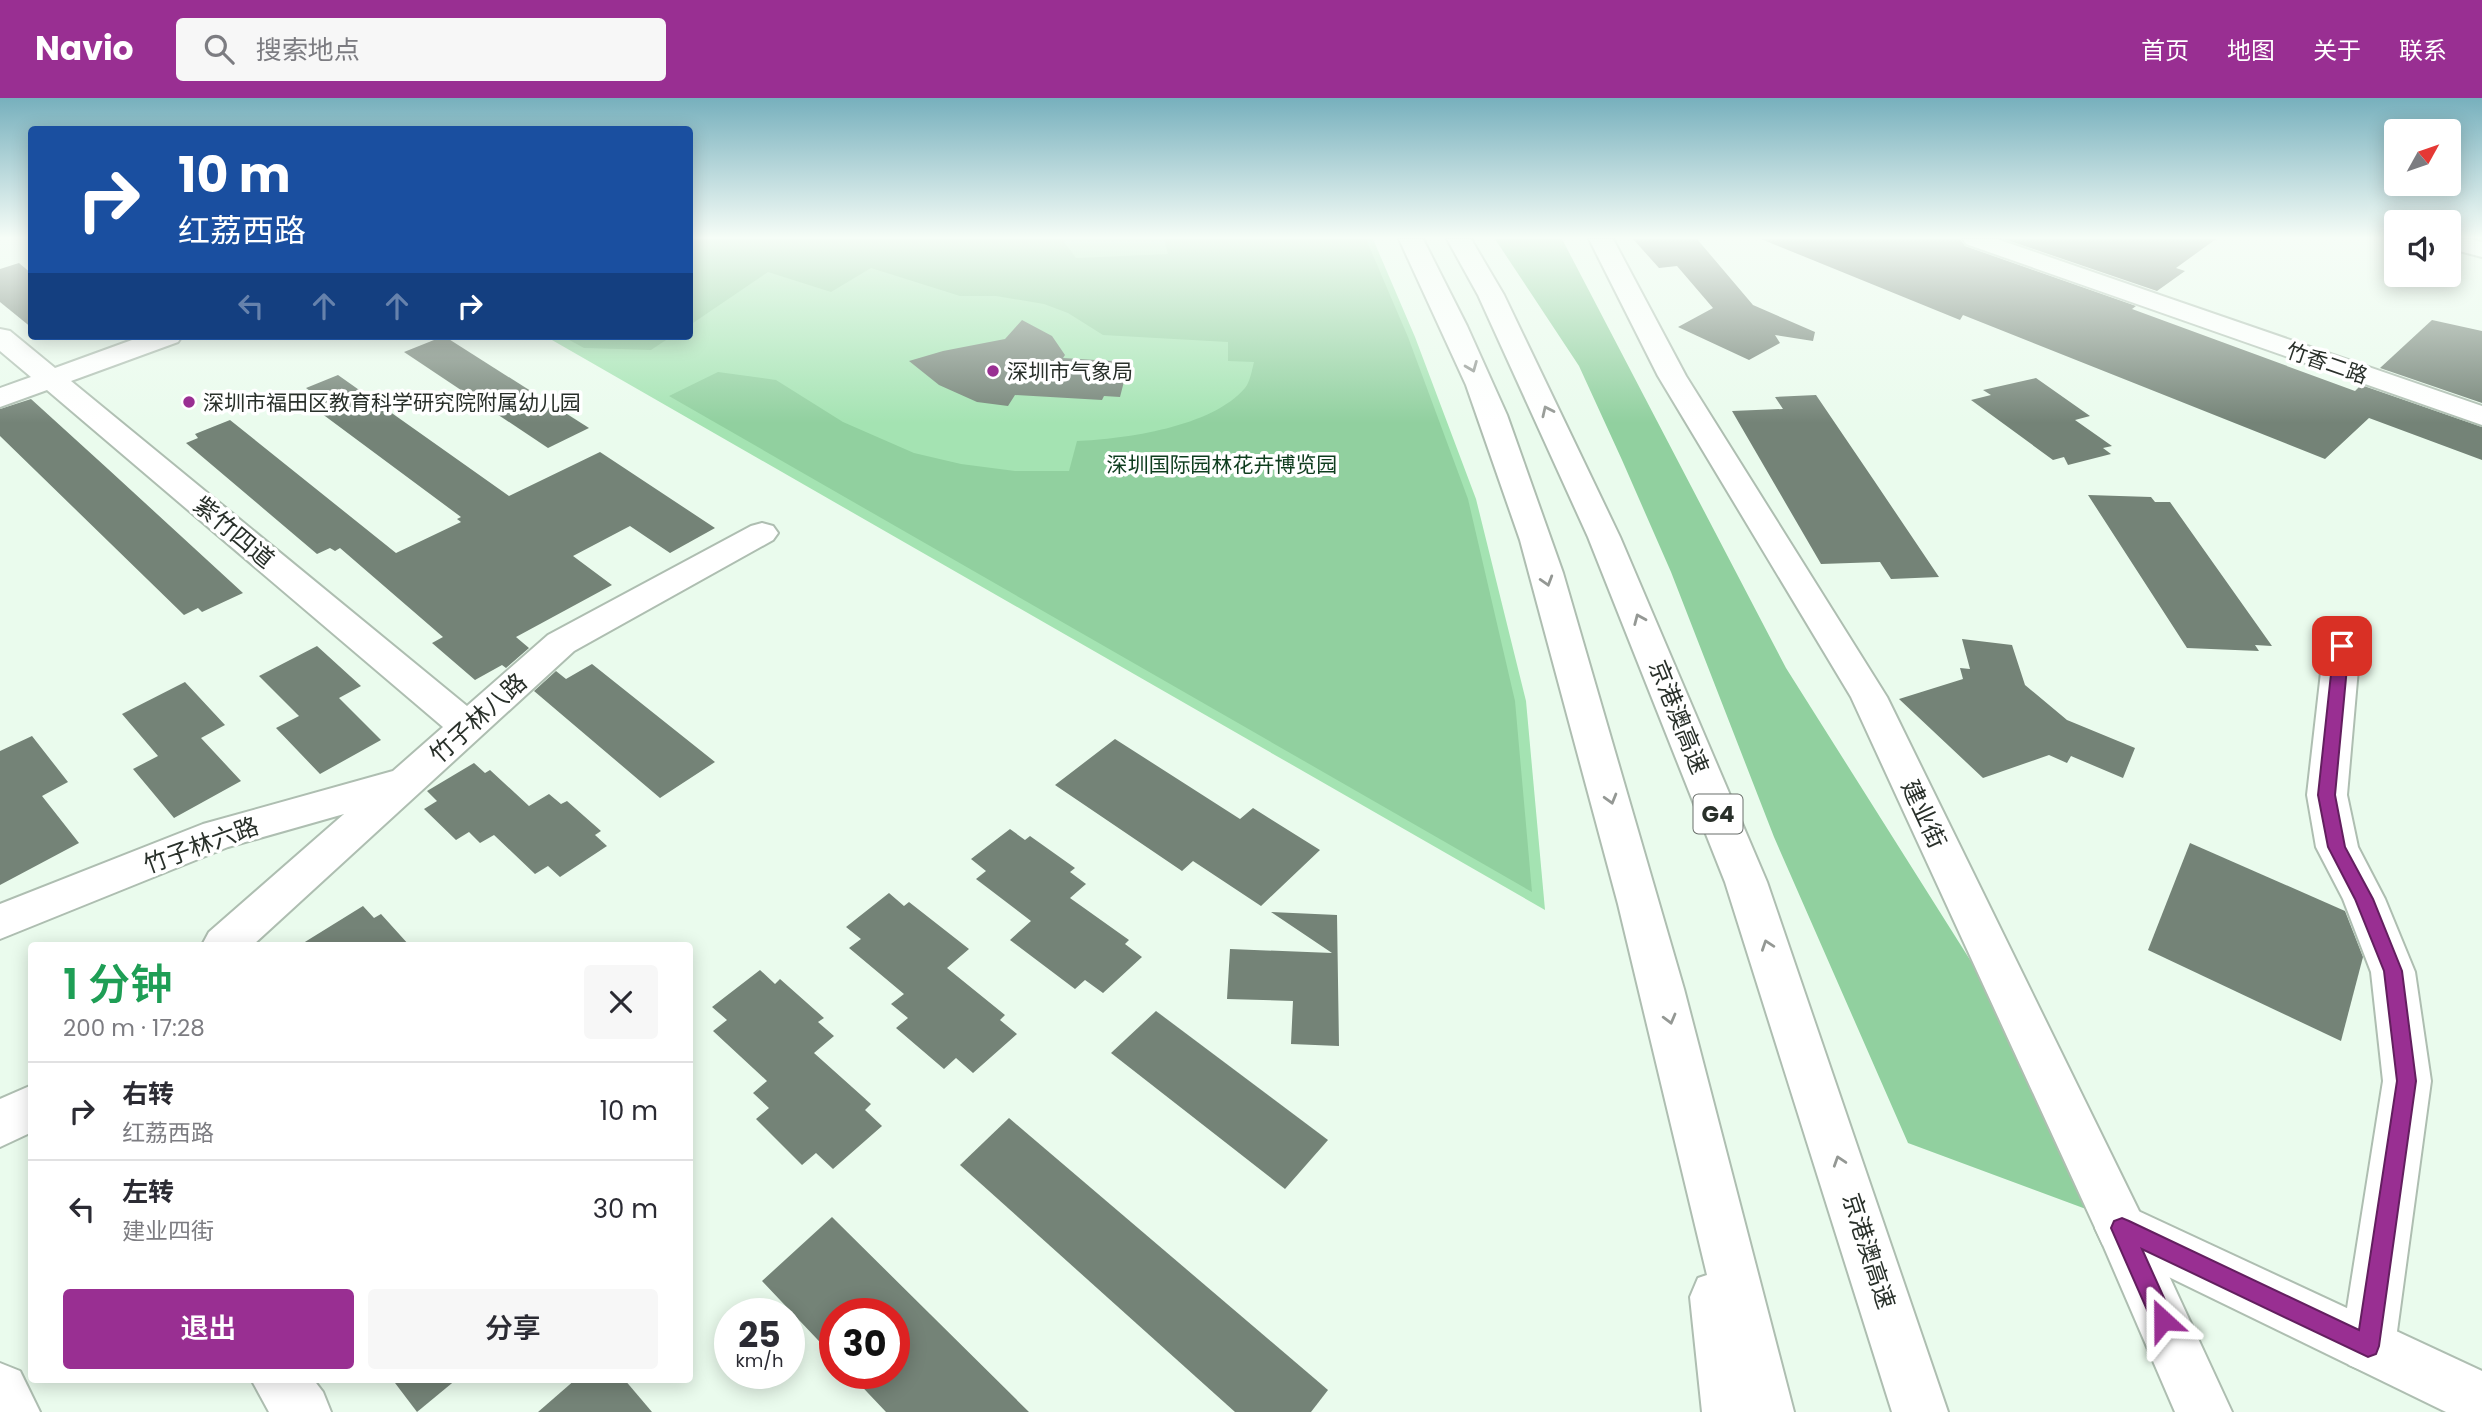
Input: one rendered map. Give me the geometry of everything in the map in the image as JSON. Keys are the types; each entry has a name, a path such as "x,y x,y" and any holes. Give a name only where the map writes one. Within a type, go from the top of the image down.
{"main road":[{"path":"1440,300 1469,360 1515,478 1631,869 1698,1128 1766,1412"},
{"name":"京港澳高速","path":"1493,300 1604,537 1746,882 1918,1400"},
{"name":"建业街","path":"1633,300 1672,376 1869,697 2122,1228 2204,1412"},
{"name":"竹香二路","path":"2151,300 2482,416"},
{"name":"紫竹四道","path":"0,337 468,727"},
{"path":"0,398 157,340"},
{"name":"竹子林八路","path":"227,942 561,643 762,533"},
{"path":"2342,646 2327,795 2337,847 2364,899 2393,971 2407,1081 2368,1346"},
{"name":"竹子林六路","path":"0,922 217,835 407,782"},
{"path":"0,1125 28,1108"},
{"path":"1698,1128 1730,1412"},
{"path":"2122,1228 2482,1400"},
{"path":"282,1383 303,1412"},
{"path":"0,1391 12,1412"}],"green space":[{"name":"深圳国际园林花卉博览园","path":"693,300 1399,300 1476,499 1526,701 1545,910 552,340 693,340"},
{"name":"深圳国际园林花卉博览园","path":"693,300 726,300 693,323"},
{"name":"深圳国际园林花卉博览园","path":"1022,300 1392,300 1468,499 1515,701 1532,892 669,396 718,372 776,380 843,422 914,453 961,464 1015,471 1069,471 1077,441 1143,434 1190,421 1230,401 1245,388 1250,379 1254,362 1228,361 1228,342 1103,335 1068,313 1044,304"},
{"path":"1536,300 1594,300 1786,668 1996,1001 2094,1212 1908,1143 1774,837 1671,572 1579,366"},
{"path":"569,340 666,340 651,350 584,348"}],"building":[{"path":"28,300 28,325 0,302"},
{"path":"1706,300 1749,300 1753,305 1815,332 1813,341 1775,335 1780,343 1749,360 1678,327 1713,308"},
{"path":"1912,300 2120,300 2136,306 2132,309 2355,391 2361,385 2482,427 2482,460 2369,418 2325,459 1963,315 1960,320"},
{"name":"深圳市气象局","path":"1022,320 1052,336 1065,355 1063,358 1129,362 1120,397 1104,396 1102,400 1015,395 1008,406 977,402 939,385 909,361 943,351 1005,339"},
{"path":"2432,320 2482,331 2482,403 2380,368"},
{"path":"434,340 450,340 589,428 548,448 404,352"},
{"path":"338,375 509,496 600,452 715,528 670,553 630,526 573,556 612,585 516,637 529,648 506,668 502,665 475,680 432,643 443,637 340,548 335,551 330,548 317,554 186,443 198,438 195,434 230,420 396,553 461,522 457,519 461,517 298,396 310,391 306,388"},
{"path":"2036,378 2090,416 2075,420 2112,446 2103,448 2111,454 2068,465 2064,457 2053,460 1971,400 1991,395 1983,390"},
{"path":"1816,395 1939,577 1891,579 1880,562 1821,564 1732,411 1783,409 1775,397"},
{"path":"31,399 243,593 202,612 198,608 184,615 0,436 0,409"},
{"path":"2088,495 2151,497 2155,502 2170,502 2272,646 2255,645 2259,651 2187,648"},
{"path":"1962,639 2012,645 2025,685 2067,720 2135,748 2123,778 2071,756 2067,763 2049,755 1983,778 1899,699 1963,679 1960,668 1970,669"},
{"path":"317,646 361,686 339,698 381,740 320,774 276,728 299,716 259,676"},
{"path":"592,664 715,762 660,798 534,691 556,671 566,679"},
{"path":"185,682 225,725 201,738 241,781 174,818 133,769 158,756 122,714"},
{"path":"32,736 68,782 42,796 79,843 0,885 0,751"},
{"path":"1115,739 1240,819 1253,808 1320,850 1261,906 1193,861 1182,871 1055,785"},
{"path":"474,763 485,773 490,770 529,806 549,794 561,804 567,801 601,831 595,835 607,846 560,877 548,866 535,874 494,835 480,843 469,832 456,840 424,809 437,801 427,791"},
{"path":"1010,829 1025,840 1030,836 1075,868 1070,872 1086,884 1070,898 1129,940 1125,944 1142,957 1103,993 1085,980 1075,989 1010,940 1031,921 976,879 986,871 971,859"},
{"path":"2190,843 2345,911 2363,957 2341,1041 2148,950"},
{"path":"889,893 904,906 909,902 969,949 947,968 1005,1015 1000,1020 1017,1034 973,1073 956,1058 944,1069 896,1028 908,1018 891,1004 904,994 849,948 861,939 846,927"},
{"path":"363,906 374,918 381,914 406,942 305,942"},
{"path":"1271,912 1337,915 1339,1046 1291,1044 1293,1001 1227,999 1230,949 1332,953"},
{"path":"760,970 775,984 780,979 824,1018 818,1022 834,1036 814,1053 871,1104 865,1110 882,1126 833,1169 816,1153 802,1165 756,1119 769,1108 753,1093 767,1081 713,1031 727,1020 712,1007"},
{"path":"1156,1011 1328,1140 1285,1189 1111,1053"},
{"path":"1009,1118 1328,1390 1311,1412 1235,1412 960,1165"},
{"path":"832,1217 1029,1412 886,1412 864,1389 910,1389 910,1298 819,1298 819,1341 805,1326 805,1298 778,1298 762,1281"},
{"path":"395,1383 452,1383 417,1412"},
{"path":"571,1383 627,1383 652,1412 538,1412"}],"place":[{"name":"深圳市气象局","path":"993,371"},
{"name":"深圳市福田区教育科学研究院附属幼儿园","path":"189,402"}],"route":[{"path":"2163,1320 2122,1228 2368,1346 2407,1081 2393,971 2364,899 2337,847 2327,795 2342,646"}]}
